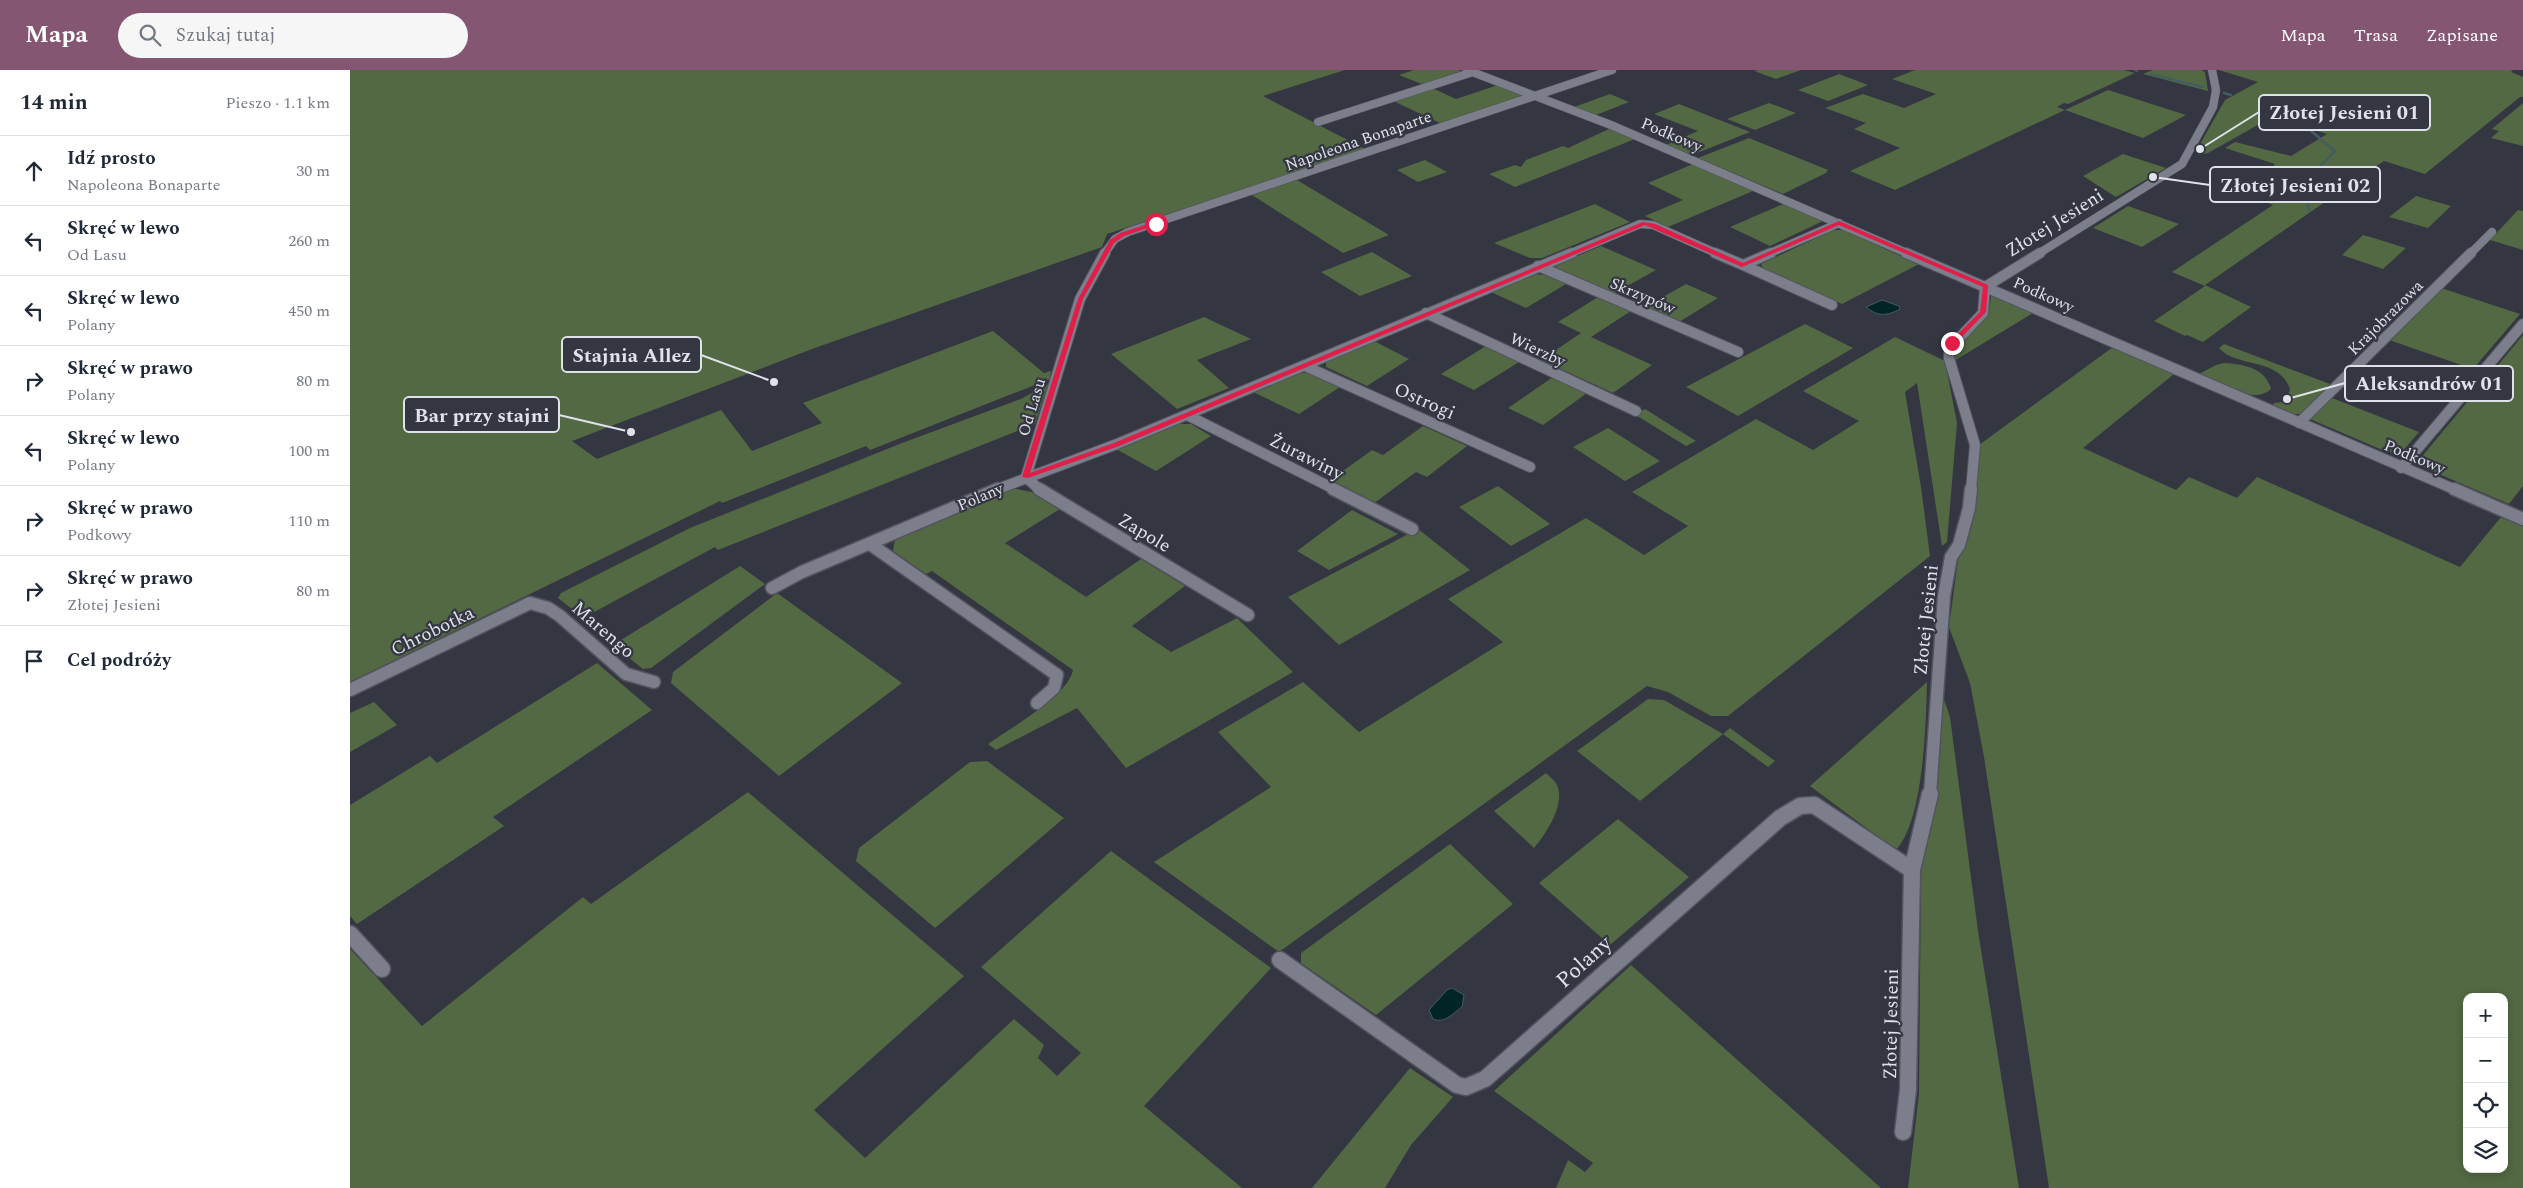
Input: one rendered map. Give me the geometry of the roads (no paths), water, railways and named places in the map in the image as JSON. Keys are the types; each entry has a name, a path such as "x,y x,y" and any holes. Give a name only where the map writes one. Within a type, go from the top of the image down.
{"street":[{"name":"Napoleona Bonaparte","path":"1115,239 1128,232 1612,70"},
{"name":"Złotej Jesieni","path":"1903,1132 1908,1090 1912,870 1931,790 1944,596 1950,557 1958,545 1969,508 1975,445 1949,358 1949,349 1983,312 1986,286 2182,164 2214,107 2216,90 2212,70"},
{"name":"Podkowy","path":"1470,71 1538,95 1839,223 2401,468 2523,519"},
{"path":"1318,122 1470,71"},
{"name":"Polany","path":"772,588 802,572 1026,477 1117,444 1538,266 1645,223 1654,225 1832,305"},
{"path":"1742,265 1839,223"},
{"name":"Krajobrazowa","path":"2300,423 2492,232"},
{"name":"Od Lasu","path":"1026,477 1080,299 1108,246 1115,239"},
{"name":"Skrzypów","path":"1538,266 1738,352"},
{"name":"Wierzby","path":"1426,313 1636,411"},
{"path":"2401,468 2523,324"},
{"name":"Ostrogi","path":"1305,366 1530,467"},
{"name":"Żurawiny","path":"1187,415 1412,529"},
{"name":"Zapole","path":"1026,477 1042,492 1248,615"},
{"path":"870,544 1057,675 1058,682 1054,690 1038,704"},
{"name":"Marengo","path":"530,603 548,608 560,616 626,674 654,682"},
{"name":"Chrobotka","path":"350,690 530,603"},
{"name":"Polany","path":"1280,960 1411,1054 1458,1085 1466,1087 1485,1079 1780,818 1798,806 1814,805 1912,870"},
{"path":"350,934 382,969"}],"waterway":[{"path":"2150,74 2203,87"},
{"path":"2224,93 2231,95"},
{"path":"2261,106 2310,130 2335,151 2312,177 2307,192 2309,210"}],"place":[{"name":"Złotej Jesieni 01","path":"2200,149"},
{"name":"Złotej Jesieni 02","path":"2153,177"},
{"name":"Stajnia Allez","path":"774,382"},
{"name":"Aleksandrów 01","path":"2287,399"},
{"name":"Bar przy stajni","path":"631,432"}]}
